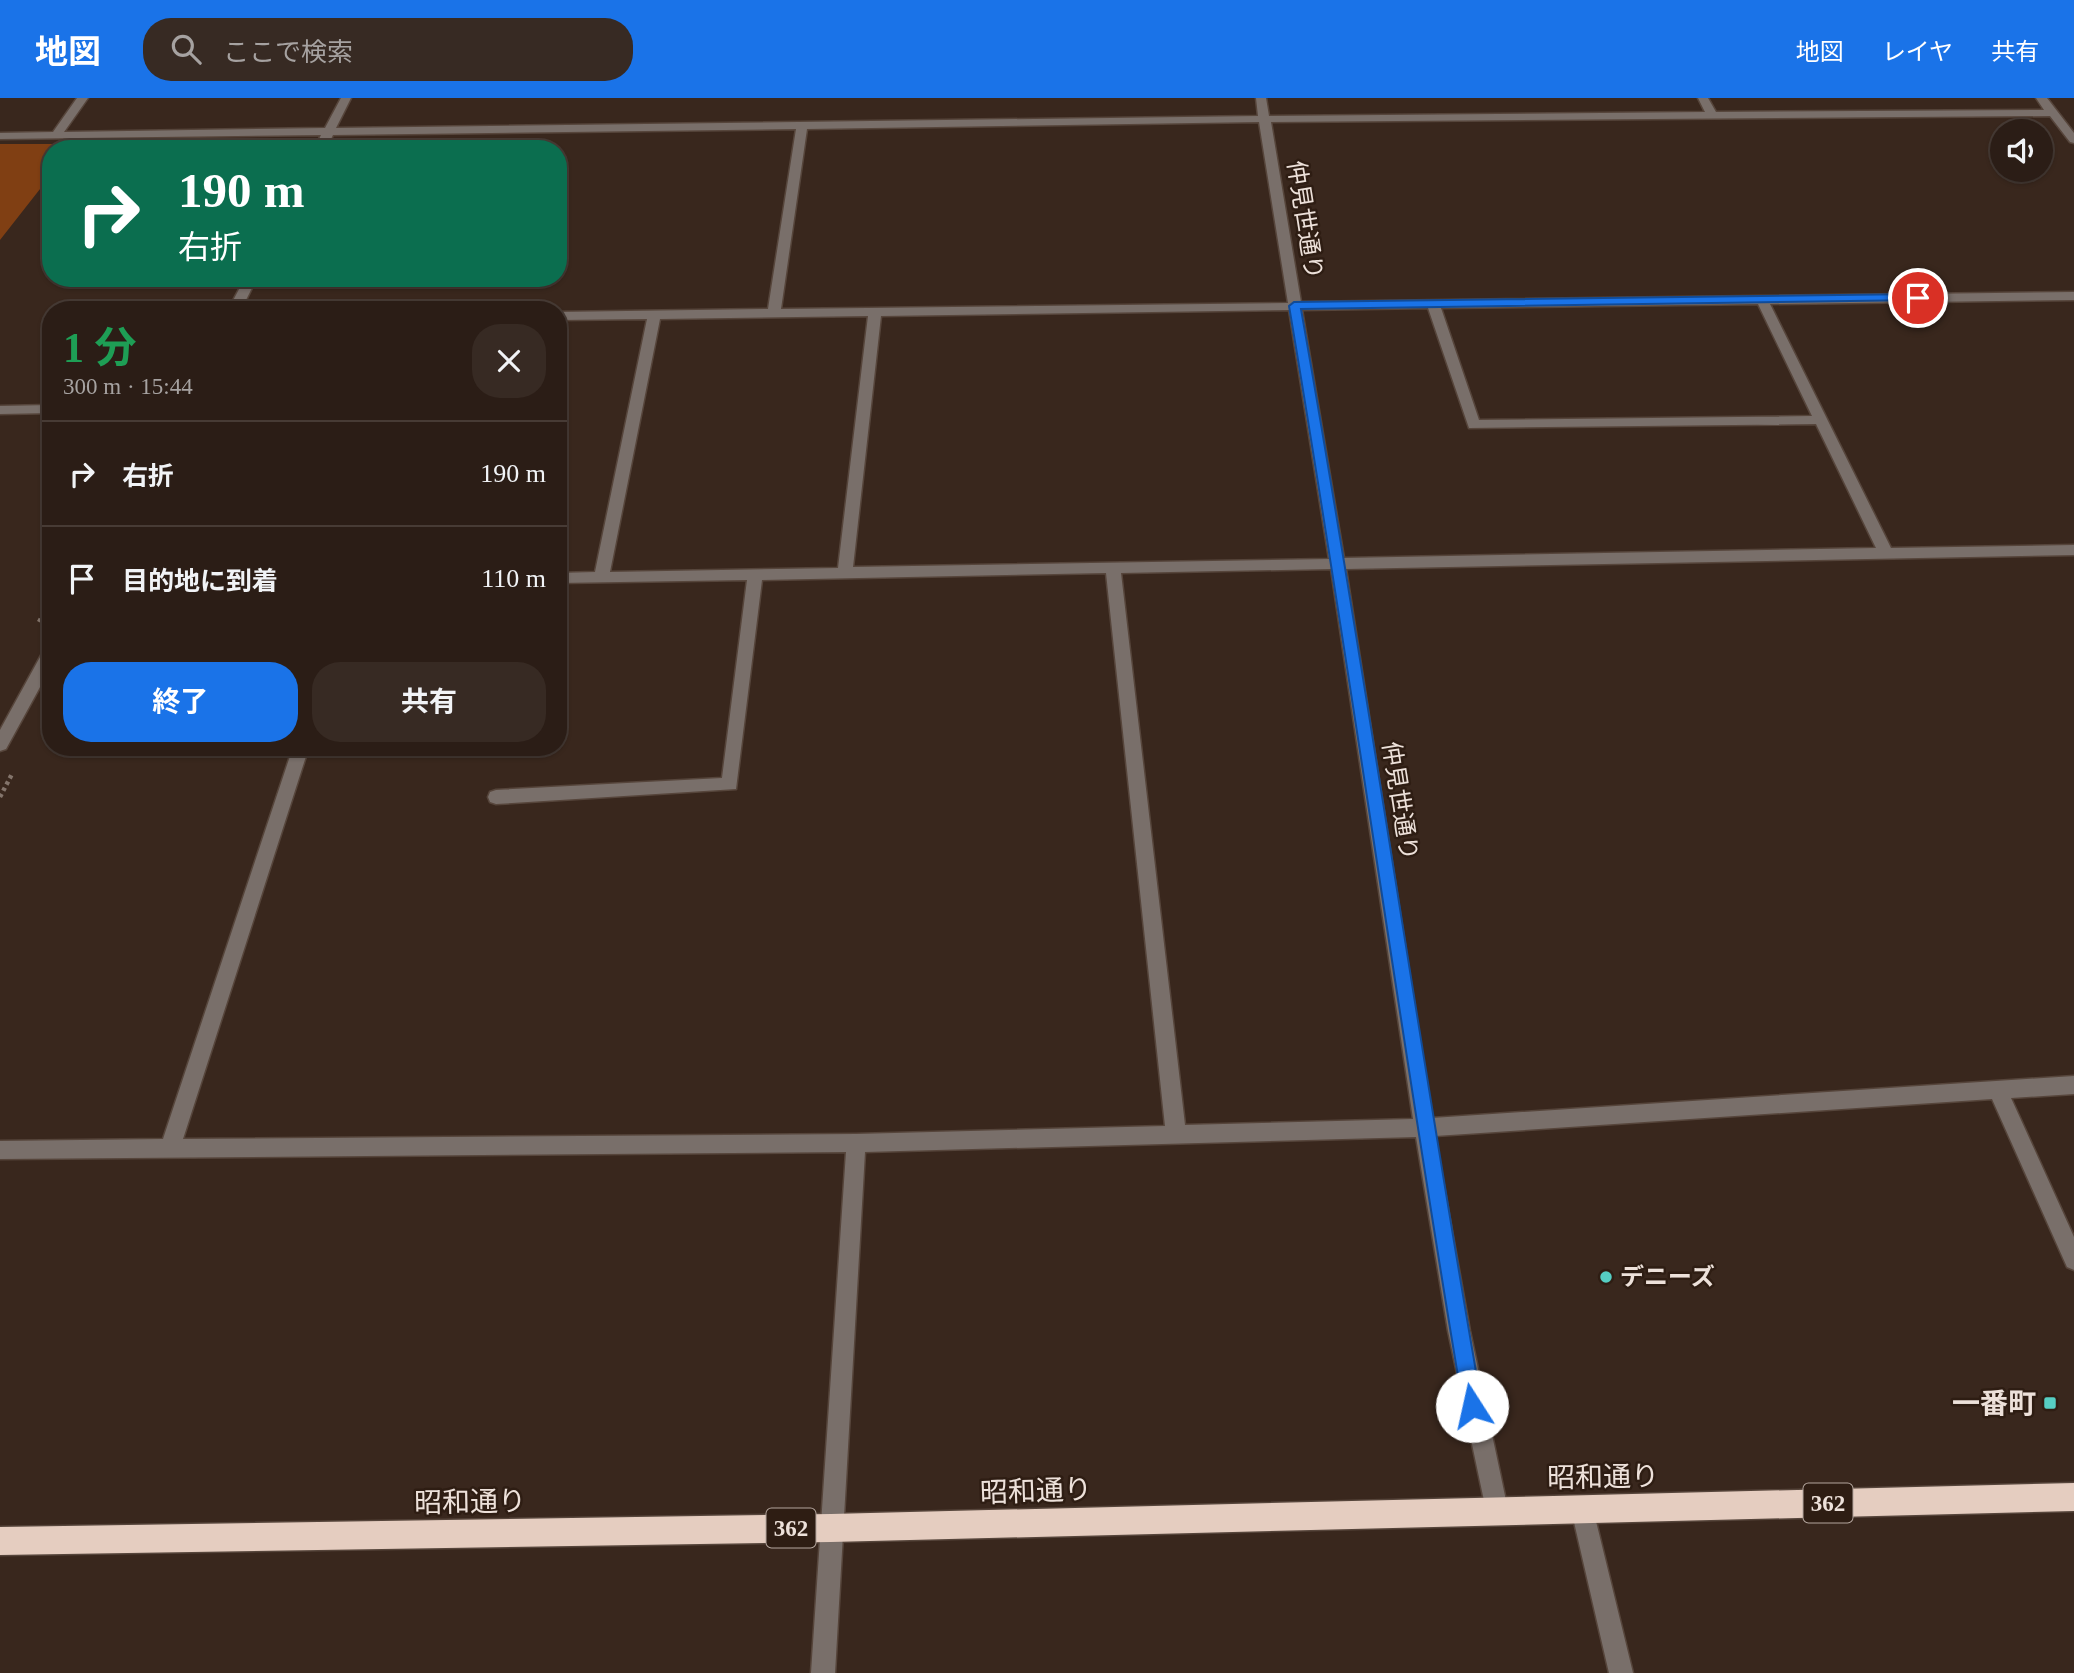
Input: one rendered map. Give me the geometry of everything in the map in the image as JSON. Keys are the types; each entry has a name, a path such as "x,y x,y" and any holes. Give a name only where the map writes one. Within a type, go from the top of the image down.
{"highway":[{"name":"昭和通り","path":"0,1541 831,1528 2074,1497"}],"street":[{"path":"56,135 83,98"},
{"path":"325,140 346,98"},
{"name":"仲見世通り","path":"1261,98 1339,563 1424,1128 1472,1406 1497,1510"},
{"path":"1703,98 1713,116"},
{"path":"2041,98 2074,140"},
{"path":"0,136 1264,119 2053,113"},
{"path":"774,313 802,126"},
{"path":"567,316 2074,296"},
{"path":"1762,300 1886,553"},
{"path":"1433,304 1474,425 1821,420"},
{"path":"845,573 876,312"},
{"path":"601,578 654,314"},
{"path":"0,410 42,409"},
{"path":"567,578 2074,550"},
{"path":"1113,568 1176,1134"},
{"path":"496,797 730,785 755,575"},
{"path":"0,745 42,668"},
{"path":"170,1148 298,756"},
{"path":"0,1150 856,1143 1424,1128 2074,1085"},
{"path":"1997,1088 2074,1260"},
{"path":"824,1673 856,1143"},
{"path":"1582,1509 1621,1673"}],"shaded area":[{"path":"0,144 42,144 42,186 0,240"}],"place":[{"name":"デニーズ","path":"1606,1277"},
{"name":"一番町","path":"2050,1403"}],"route":[{"path":"1472,1406 1424,1128 1339,563 1294,306 1918,298"}]}
